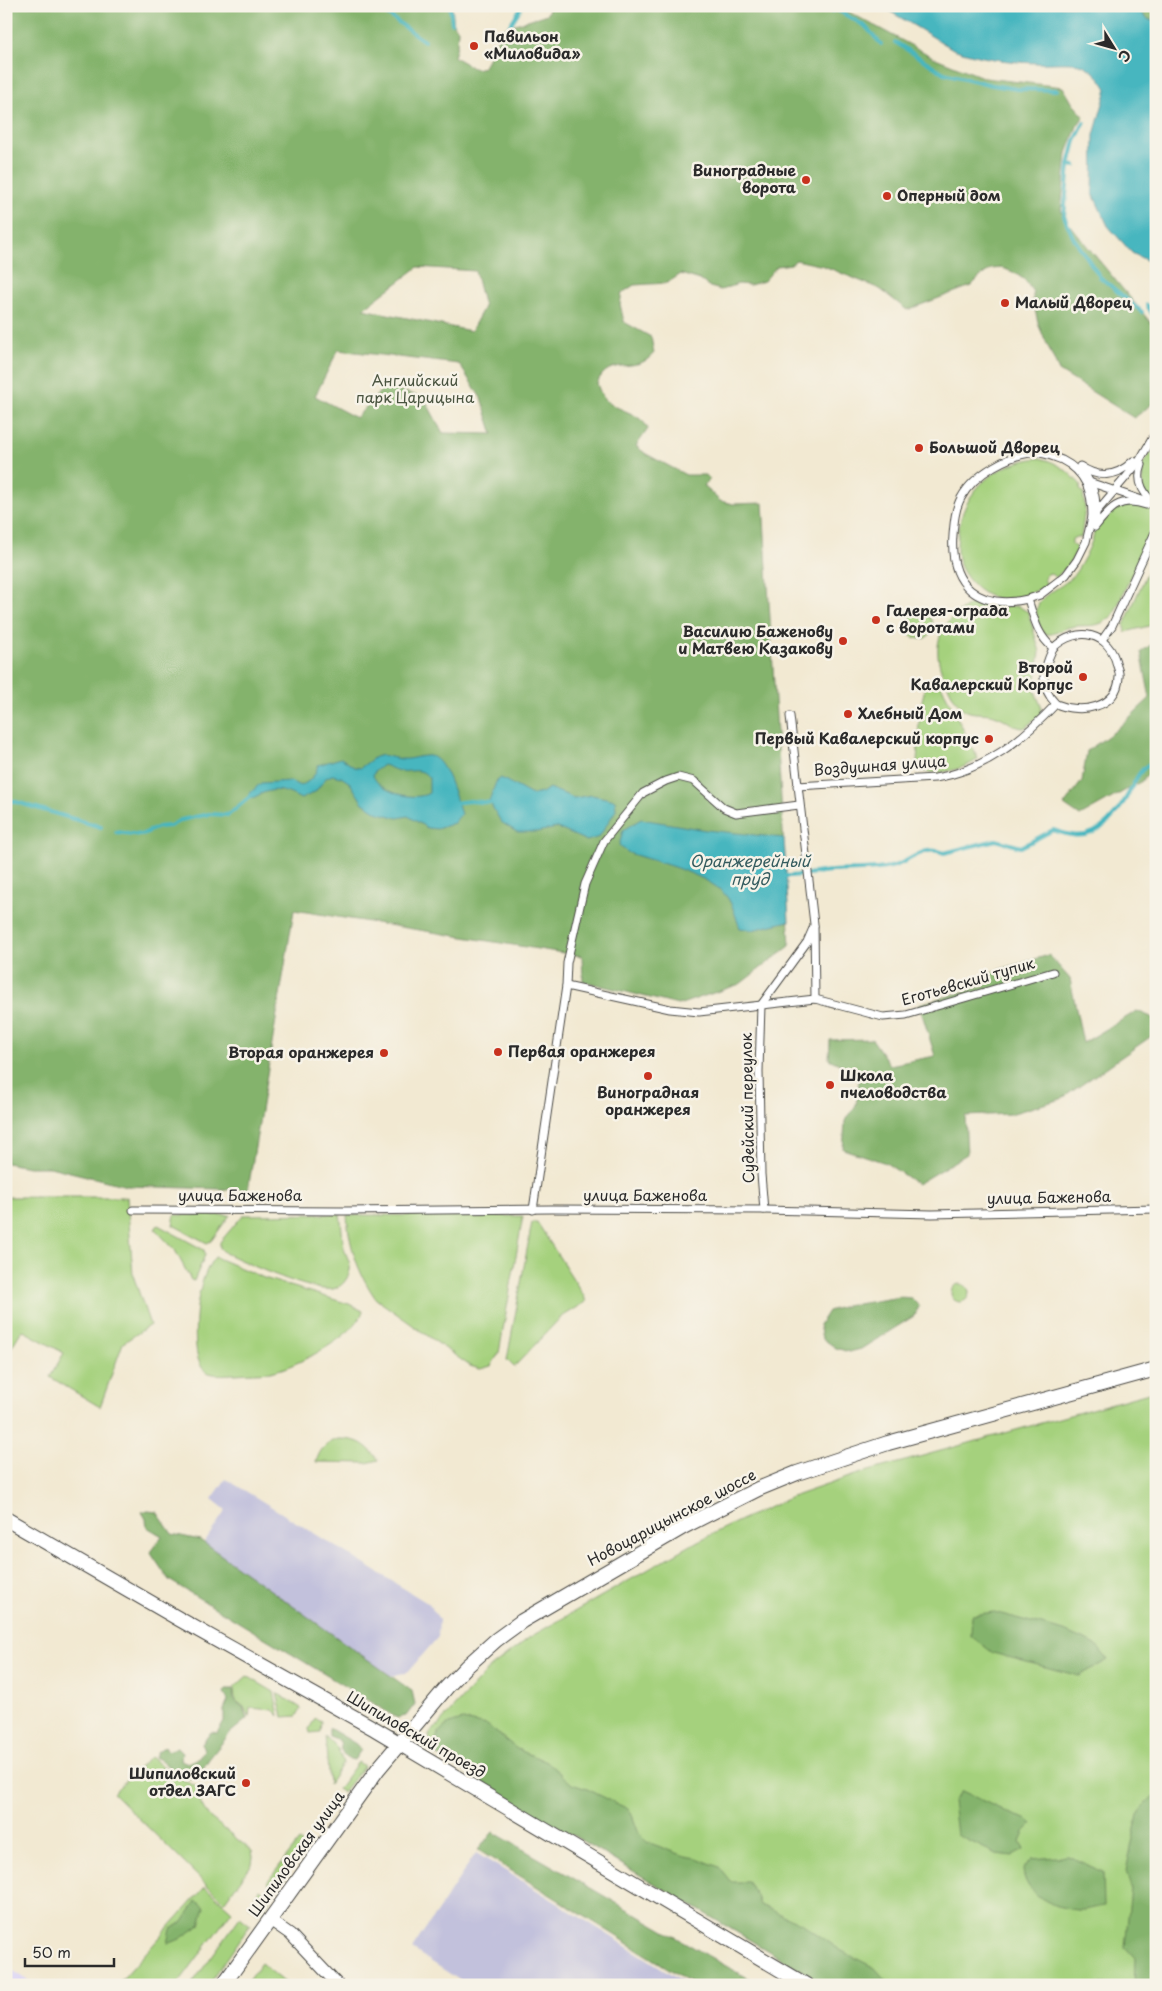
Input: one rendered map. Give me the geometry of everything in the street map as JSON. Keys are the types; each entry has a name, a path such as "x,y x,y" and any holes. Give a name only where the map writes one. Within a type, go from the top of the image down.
{"main road":[{"name":"Новоцарицынское шоссе","path":"400,1744 447,1687 496,1640 522,1621 653,1544 721,1507 797,1473 888,1443 1156,1368"},
{"name":"Шипиловский проезд","path":"6,1519 400,1744 806,1985"},
{"name":"Шипиловская улица","path":"223,1985 378,1769 400,1744"}],"street":[{"path":"1156,432 1138,463 1114,491 1094,514 1086,542 1077,560 1066,575 1040,595 1018,601 985,599 976,595 963,582 955,567 952,546 955,518 960,498 980,475 998,464 1023,454 1037,453 1057,458 1079,472 1089,482 1114,491 1148,502 1156,507"},
{"path":"1133,461 1142,465 1140,483 1143,492 1150,499 1148,502 1146,505 1137,502 1126,502 1117,505 1108,511 1095,527 1089,482 1080,466 1095,474 1107,474 1119,472 1133,461"},
{"path":"1102,640 1112,626 1156,530"},
{"path":"1028,599 1036,627 1042,638 1053,648"},
{"path":"1078,634 1089,635 1102,640 1116,660 1120,677 1115,691 1106,702 1094,708 1082,710 1056,704 1049,696 1044,683 1044,667 1053,648 1068,637 1078,634"},
{"name":"Воздушная улица","path":"797,786 935,778 954,775 982,764 1008,748 1036,725 1056,704"},
{"path":"790,716 814,925 815,999"},
{"path":"533,1210 566,986 567,963 585,884 604,842 643,793 678,777 694,781 724,808 736,813 799,805"},
{"path":"761,1005 808,942 814,925"},
{"name":"Еготьевский тупик","path":"566,986 670,1009 699,1012 815,999 883,1016 906,1015 1053,972"},
{"name":"Судейский переулок","path":"761,1005 759,1071 761,1174 764,1210"},
{"name":"улица Баженова","path":"133,1210 764,1210 932,1214 1156,1209"},
{"path":"270,1920 290,1934 338,1985"}],"shaded area":[{"path":"226,1479 429,1604 439,1619 438,1637 406,1674 376,1677 184,1573 226,1510 212,1499"},
{"path":"476,1853 689,1985 467,1985 412,1949"},
{"path":"6,1966 35,1985 6,1985"}],"green space":[{"name":"Английский парк Царицына","path":"6,6 452,6 454,26 458,29 454,57 475,69 484,67 503,28 547,14 550,6 844,6 847,11 933,57 985,78 1063,87 1073,104 1084,116 1077,126 1067,153 1061,210 1068,223 1156,329 1156,401 1134,418 1059,371 1039,326 1033,302 1033,292 1025,280 1013,272 1002,268 991,269 971,286 907,310 880,289 824,266 796,260 791,264 777,266 764,281 750,285 738,284 721,290 681,274 667,283 634,285 622,293 620,304 624,322 651,337 654,353 647,360 609,369 602,374 597,383 601,394 614,406 636,416 645,424 648,429 636,446 646,454 686,475 706,475 710,479 704,486 720,501 733,504 763,503 790,946 740,984 678,1005 583,981 582,956 294,910 248,1190 127,1186 50,1167 29,1167 6,1163","holes":["418,267 475,271 484,307 471,331 363,309","338,350 459,364 481,398 493,434 443,433 424,398 385,386 356,418 315,396"]},
{"path":"1136,6 1156,6 1156,23 1146,18"},
{"path":"1156,445 1156,503 1143,492 1142,465"},
{"path":"1040,458 1053,462 1063,468 1081,485 1080,490 1083,492 1085,508 1081,538 1076,537 1072,539 1072,544 1078,548 1071,561 1056,578 1050,573 1046,575 1044,579 1047,585 1042,588 1016,597 1002,599 990,596 973,584 964,573 957,556 958,535 966,505 984,481 996,472 1009,465"},
{"path":"1117,505 1146,505 1153,513 1154,524 1114,614 1108,620 1096,625 1074,626 1052,634 1044,633 1039,625 1037,614 1041,600 1069,580 1076,572 1090,547 1095,526"},
{"path":"1156,552 1156,577 1154,584 1156,590 1156,624 1126,632 1124,625"},
{"path":"973,603 1002,607 1018,606 1028,612 1040,652 1034,689 1041,706 1041,715 1024,728 1017,727 1001,717 963,709 954,698 942,673 939,661 939,638 951,619"},
{"path":"920,613 929,617 933,626 929,635 920,639 911,635 907,626 911,617"},
{"path":"1152,644 1156,653 1156,765 1142,781 1080,816 1064,805 1082,781 1087,751 1115,731 1150,698 1141,652"},
{"path":"934,679 940,683 978,759 958,769 934,773 920,770 917,763 919,722 924,691 928,681"},
{"path":"1049,955 1070,979 1083,1043 1137,1011 1156,1019 1156,1033 1061,1099 1010,1114 965,1116 967,1154 917,1184 886,1163 843,1149 845,1122 856,1105 860,1074 829,1059 830,1040 872,1039 890,1065 935,1056 919,1004 984,986 991,972"},
{"path":"6,1197 127,1197 133,1275 150,1325 123,1343 100,1407 50,1377 64,1353 22,1330 6,1356"},
{"path":"340,1214 344,1248 350,1270 344,1282 333,1289 323,1289 295,1282 225,1253 220,1248 220,1242 243,1215"},
{"path":"175,1215 230,1215 211,1241 207,1243 173,1225"},
{"path":"347,1215 523,1216 499,1353 491,1366 480,1369 470,1366 376,1299 359,1269 352,1248"},
{"path":"532,1222 537,1222 586,1302 560,1318 514,1367 507,1360"},
{"path":"158,1225 204,1250 205,1255 194,1281 191,1280 175,1250 155,1229"},
{"path":"215,1257 264,1278 349,1304 363,1311 358,1321 349,1331 308,1358 294,1364 270,1372 223,1375 206,1372 198,1358 196,1323 201,1285 207,1269"},
{"path":"960,1284 966,1287 969,1293 966,1299 960,1302 954,1299 951,1293 954,1287"},
{"path":"900,1297 911,1298 919,1306 914,1316 861,1349 849,1352 836,1348 822,1338 819,1325 828,1311 845,1306"},
{"path":"1156,1391 1156,1985 826,1985 432,1752 429,1735 490,1668 530,1637 698,1541 792,1497 858,1474"},
{"path":"338,1439 357,1441 370,1450 379,1460 367,1463 316,1462 324,1448"},
{"path":"142,1512 157,1512 172,1534 200,1540 412,1691 415,1704 406,1716 397,1718 169,1580 150,1552 162,1536 147,1527 146,1519"},
{"path":"994,1612 1064,1631 1096,1645 1108,1660 1079,1676 993,1653 971,1636 972,1615"},
{"path":"247,1676 274,1692 279,1716 273,1710 250,1708 249,1718 244,1707 235,1700 234,1688"},
{"path":"226,1689 233,1689 234,1700 243,1707 247,1719 230,1733 196,1779 187,1778 155,1757 157,1752 165,1746 168,1751 177,1748 182,1753 181,1760 188,1763 199,1758 204,1750 202,1744 211,1732 217,1733 224,1721 224,1710 228,1701 224,1692"},
{"path":"277,1693 301,1708 297,1716 283,1717"},
{"path":"315,1718 321,1721 320,1732 310,1733 309,1729"},
{"path":"463,1720 487,1725 517,1749 547,1762 572,1784 587,1789 628,1809 639,1834 647,1842 719,1867 731,1882 748,1882 757,1896 760,1905 803,1924 840,1950 875,1968 890,1985 826,1985 432,1752 441,1730 450,1724"},
{"path":"329,1728 356,1744 361,1750 354,1760 346,1758 341,1750 340,1741 329,1737"},
{"path":"325,1736 338,1749 343,1763 329,1784"},
{"path":"150,1757 175,1775 202,1790 200,1802 208,1816 252,1851 252,1864 224,1902 113,1793"},
{"path":"358,1762 364,1766 343,1792 338,1789"},
{"path":"962,1791 1026,1819 1032,1824 1024,1832 1020,1841 1024,1850 1013,1856 996,1854 957,1835 953,1801"},
{"path":"1156,1794 1156,1985 1134,1985 1135,1958 1125,1947 1131,1888 1126,1871 1138,1815 1147,1802"},
{"path":"493,1832 759,1985 695,1985 478,1850"},
{"path":"299,1841 303,1844 286,1877 277,1889 267,1882"},
{"path":"1068,1856 1103,1872 1104,1906 1080,1910 1068,1909 1050,1903 1034,1893 1025,1878 1023,1869 1032,1859"},
{"path":"205,1887 232,1911 177,1985 117,1985"},
{"path":"260,1889 271,1898 261,1912 258,1913 248,1905"},
{"path":"196,1901 205,1907 200,1925 180,1939 168,1944 171,1929 183,1922"},
{"path":"240,1917 250,1925 209,1985 191,1985"},
{"path":"261,1963 288,1985 245,1985"}],"water":[{"path":"881,6 1136,6 1146,18 1156,23 1156,265 1132,253 1108,226 1093,194 1094,135 1107,89 1097,75 1087,67 1079,64 1004,61 953,49"},
{"path":"382,755 397,759 426,756 436,758 450,780 461,814 454,823 437,829 427,828 408,816 398,818 379,813 363,803 350,783 341,777 332,775 326,778 315,792 301,799 278,790 268,791 248,798 249,794 261,783 290,781 300,786 312,778 318,765 341,758 354,767 360,768 375,757","holes":["383,765 399,771 423,772 429,778 429,793 423,796 406,796 389,791 376,781 373,775"]},
{"path":"501,778 532,795 542,793 549,788 574,798 592,795 615,800 616,810 599,837 587,841 557,828 537,832 517,832 501,822 489,801 496,782"},
{"name":"Оранжерейный пруд","path":"641,819 706,830 784,838 789,921 752,930 740,928 729,900 722,891 711,883 684,870 629,853 619,846 623,830"}],"waterway":[{"path":"376,6 424,41"},
{"path":"450,6 452,23"},
{"path":"505,33 522,6"},
{"path":"833,11 835,6"},
{"path":"842,6 839,11 865,26 881,44"},
{"path":"895,42 944,73 1017,89 1057,90"},
{"path":"1075,166 1069,165 1075,141 1084,123"},
{"path":"1069,165 1064,216 1073,237 1100,277 1142,312"},
{"path":"1147,305 1156,320"},
{"path":"781,876 886,868 900,864 924,852 937,851 944,853 996,840 1021,847 1053,830 1072,835 1091,833 1115,815 1140,772 1156,761"},
{"path":"116,832 141,835 158,827 170,826 181,820 209,814 228,815 252,795"},
{"path":"6,799 101,827"},
{"path":"453,803 470,801 493,803"}],"place":[{"name":"Павильон «Миловида»","path":"474,46"},
{"name":"Виноградные ворота","path":"806,180"},
{"name":"Оперный дом","path":"887,196"},
{"name":"Малый Дворец","path":"1005,303"},
{"name":"Большой Дворец","path":"919,448"},
{"name":"Галерея-ограда с воротами","path":"876,620"},
{"name":"Василию Баженову и Матвею Казакову","path":"843,641"},
{"name":"Второй Кавалерский Корпус","path":"1083,677"},
{"name":"Хлебный Дом","path":"848,714"},
{"name":"Первый Кавалерский корпус","path":"989,739"},
{"name":"Первая оранжерея","path":"498,1052"},
{"name":"Вторая оранжерея","path":"384,1053"},
{"name":"Виноградная оранжерея","path":"648,1076"},
{"name":"Школа пчеловодства","path":"830,1085"},
{"name":"Шипиловский отдел ЗАГС","path":"246,1783"}]}
